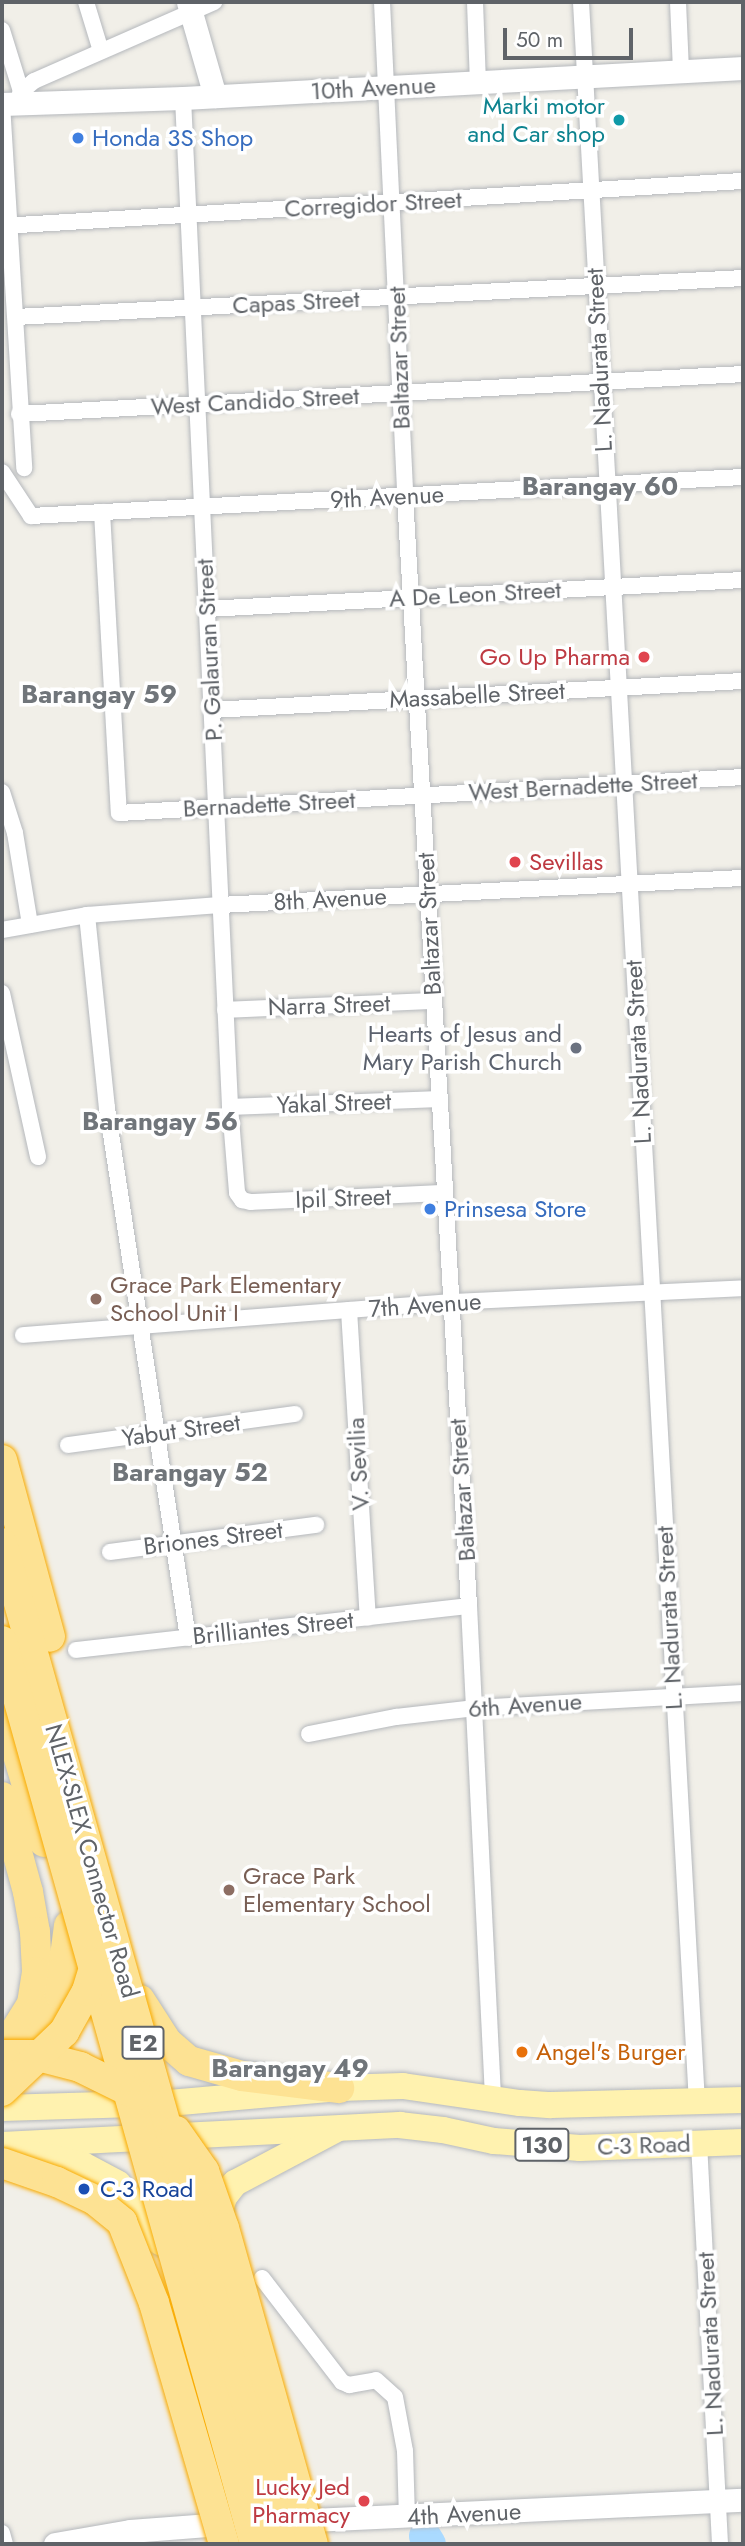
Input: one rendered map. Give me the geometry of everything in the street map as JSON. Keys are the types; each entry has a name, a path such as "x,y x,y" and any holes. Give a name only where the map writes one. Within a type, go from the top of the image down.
{"highway":[{"path":"2,1440 62,1716 169,2103"},
{"path":"2,1460 107,1846 110,1877 107,1918 87,1991 64,2032 2,2091"},
{"name":"NLEX-SLEX Connector Road","path":"2,1542 289,2537"},
{"name":"NLEX-SLEX Connector Road","path":"2,1641 240,2539"},
{"path":"2,1702 120,2105"},
{"path":"10,1730 62,1716"},
{"path":"2,1797 28,1892 35,1932 37,1972 33,2004 2,2053 34,2055 80,2067 131,2090 172,2125 204,2171 228,2241 313,2544"},
{"path":"2,2074 13,2068 41,2036 52,2014 64,1972 69,1926"},
{"path":"140,2000 167,2042 189,2061 242,2076 339,2088"},
{"path":"2,2164 57,2182 95,2200 122,2222 240,2539"}],"main road":[{"name":"C-3 Road","path":"2,2108 169,2103 339,2088 403,2086 551,2105 743,2100"},
{"path":"249,2096 253,2131"},
{"path":"169,2103 217,2260 289,2537"},
{"path":"120,2105 240,2539"},
{"name":"C-3 Road","path":"2,2147 178,2134 399,2125 443,2130 494,2141 580,2148 743,2141"},
{"path":"217,2260 214,2232 217,2213 235,2183 252,2171 343,2126"},
{"path":"2,2147 83,2165 118,2184 141,2210 160,2242"}],"street":[{"path":"86,2 101,51"},
{"path":"12,101 34,81 189,7 214,2"},
{"name":"Baltazar Street","path":"382,2 410,598 469,1606 493,2099"},
{"path":"475,2 478,83"},
{"name":"L. Nadurata Street","path":"581,2 583,77 696,2102"},
{"path":"678,2 681,70"},
{"path":"189,7 215,96"},
{"path":"2,30 12,101 7,226 16,317 19,414 24,468"},
{"name":"10th Avenue","path":"12,101 183,98 743,68"},
{"name":"P. Galauran Street","path":"183,98 230,1107 236,1189 242,1200"},
{"name":"Corregidor Street","path":"7,226 743,181"},
{"name":"Capas Street","path":"16,317 743,278"},
{"name":"West Candido Street","path":"19,414 743,374"},
{"name":"9th Avenue","path":"2,472 31,516 743,477"},
{"name":"Bernadette Street","path":"102,512 117,810 121,813 422,795"},
{"name":"A De Leon Street","path":"207,609 743,580"},
{"name":"Massabelle Street","path":"212,710 743,681"},
{"name":"West Bernadette Street","path":"422,795 743,778"},
{"path":"2,792 15,833 30,925"},
{"name":"8th Avenue","path":"2,930 87,915 220,905 743,878"},
{"path":"87,915 107,1108 188,1638"},
{"path":"2,993 38,1157"},
{"name":"Narra Street","path":"225,1010 433,1001"},
{"name":"Yakal Street","path":"230,1107 439,1099"},
{"name":"Ipil Street","path":"242,1200 444,1193"},
{"name":"7th Avenue","path":"23,1335 451,1302 743,1288"},
{"name":"V. Sevilia","path":"349,1310 368,1617"},
{"name":"Yabut Street","path":"68,1445 295,1414"},
{"name":"Briones Street","path":"110,1552 316,1525"},
{"name":"Brilliantes Street","path":"76,1650 469,1606"},
{"name":"6th Avenue","path":"309,1734 396,1717 474,1707 743,1693"},
{"name":"L. Nadurata Street","path":"699,2143 720,2544"},
{"path":"262,2278 342,2382 349,2385 376,2381 395,2397 405,2451 407,2517"},
{"name":"4th Avenue","path":"55,2544 106,2534 185,2526 240,2539 289,2537 407,2517 743,2500"},
{"path":"2,2533 5,2544"}],"waterway":[{"path":"425,2536 430,2544"}],"place":[{"name":"Marki motor and Car shop","path":"619,120"},
{"name":"Honda 3S Shop","path":"78,138"},
{"name":"Go Up Pharma","path":"644,657"},
{"name":"Sevillas","path":"515,862"},
{"name":"Hearts of Jesus and Mary Parish Church","path":"576,1048"},
{"name":"Prinsesa Store","path":"430,1209"},
{"name":"Grace Park Elementary School Unit I","path":"96,1299"},
{"name":"Grace Park Elementary School","path":"229,1890"},
{"name":"Angel's Burger","path":"522,2052"},
{"name":"C-3 Road","path":"84,2189"},
{"name":"Lucky Jed Pharmacy","path":"364,2501"}],"district":[{"name":"Barangay 60","path":"600,487"},
{"name":"Barangay 59","path":"99,695"},
{"name":"Barangay 56","path":"160,1122"},
{"name":"Barangay 52","path":"190,1473"},
{"name":"Barangay 49","path":"290,2069"}]}
